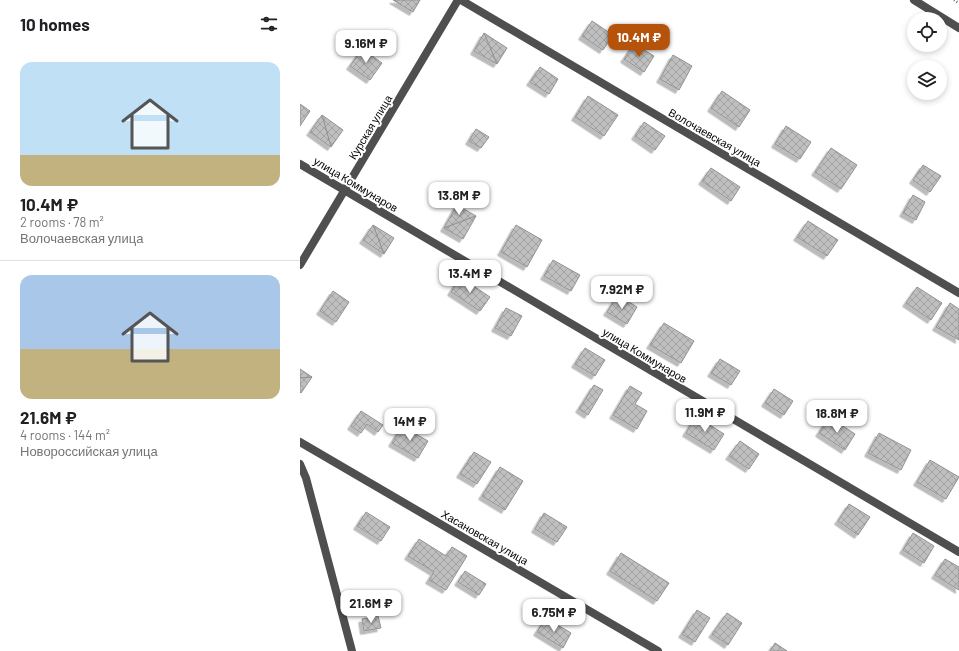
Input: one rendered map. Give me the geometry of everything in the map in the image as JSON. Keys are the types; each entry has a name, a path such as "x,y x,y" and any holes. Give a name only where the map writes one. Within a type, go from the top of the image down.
{"street":[{"name":"Курская улица","path":"300,265 459,0"},
{"name":"Волочаевская улица","path":"459,0 959,293"},
{"path":"914,0 959,28"},
{"name":"улица Коммунаров","path":"300,164 959,552"},
{"name":"Хасановская улица","path":"300,442 657,651"},
{"path":"300,464 306,478 352,651"}],"path":[{"path":"954,0 959,3"}],"building":[{"path":"393,0 420,0 413,12"},
{"path":"592,21 613,35 603,50 582,36"},
{"path":"484,33 507,48 497,64"},
{"path":"484,33 497,64 474,51"},
{"path":"634,44 654,56 644,72 624,59"},
{"path":"362,49 382,63 370,80 350,66"},
{"path":"673,55 692,66 679,90 660,79"},
{"path":"540,67 558,79 549,94 530,82"},
{"path":"722,91 750,110 739,127 711,108"},
{"path":"588,96 618,115 604,136 575,117"},
{"path":"300,104 310,111 300,126"},
{"path":"322,115 343,130 331,147"},
{"path":"322,115 331,147 310,132"},
{"path":"644,122 665,136 655,150 635,136"},
{"path":"786,126 811,142 800,159 775,144"},
{"path":"476,129 489,137 481,148 469,141"},
{"path":"831,148 857,165 841,189 815,172"},
{"path":"923,165 941,176 930,192 913,180"},
{"path":"711,168 740,187 731,201 702,181"},
{"path":"913,195 925,202 916,220 903,213"},
{"path":"457,205 476,216 444,228"},
{"path":"476,216 463,239 444,228"},
{"path":"808,221 838,240 827,256 797,237"},
{"path":"373,225 394,238 384,254"},
{"path":"373,225 384,254 363,240"},
{"path":"516,225 542,240 527,267 501,252"},
{"path":"553,260 580,275 571,291 544,276"},
{"path":"460,277 490,297 480,311 451,292"},
{"path":"917,287 942,303 931,320 906,303"},
{"path":"333,291 349,302 336,322 320,311"},
{"path":"618,295 637,307 627,324 607,312"},
{"path":"950,303 959,309 959,340 936,327"},
{"path":"506,308 522,316 511,336 495,328"},
{"path":"664,323 694,341 681,363 650,345"},
{"path":"585,348 605,360 595,376 575,364"},
{"path":"720,359 740,371 731,385 711,373"},
{"path":"300,369 312,377 300,378"},
{"path":"312,377 301,393 300,378"},
{"path":"594,385 603,390 588,415 579,409"},
{"path":"630,386 642,393 635,404 647,411 637,429 613,415"},
{"path":"774,389 793,401 784,415 765,403"},
{"path":"361,411 383,425 378,432 367,424 361,433 351,426"},
{"path":"696,416 724,434 714,450 686,433"},
{"path":"829,417 855,434 845,450 819,433"},
{"path":"402,426 428,441 418,458 392,443"},
{"path":"879,433 911,450 901,470 868,453"},
{"path":"740,441 759,454 749,469 729,456"},
{"path":"474,452 491,462 477,484 460,474"},
{"path":"930,460 959,477 946,499 917,482"},
{"path":"500,467 523,481 505,510 482,496"},
{"path":"849,504 870,517 858,535 838,521"},
{"path":"366,512 390,527 381,541 357,526"},
{"path":"544,513 567,527 557,542 535,529"},
{"path":"913,533 934,546 924,563 903,550"},
{"path":"419,539 446,556 452,547 467,556 446,590 429,580 434,572 408,556"},
{"path":"621,553 669,583 657,601 610,571"},
{"path":"945,559 959,567 959,590 935,575"},
{"path":"465,571 486,584 479,595 458,582"},
{"path":"697,610 710,618 695,642 682,634"},
{"path":"727,613 742,623 728,645 712,634"},
{"path":"378,616 381,628 364,631 362,619"},
{"path":"546,618 571,633 563,648 537,632"},
{"path":"775,643 787,651 770,651"}]}
